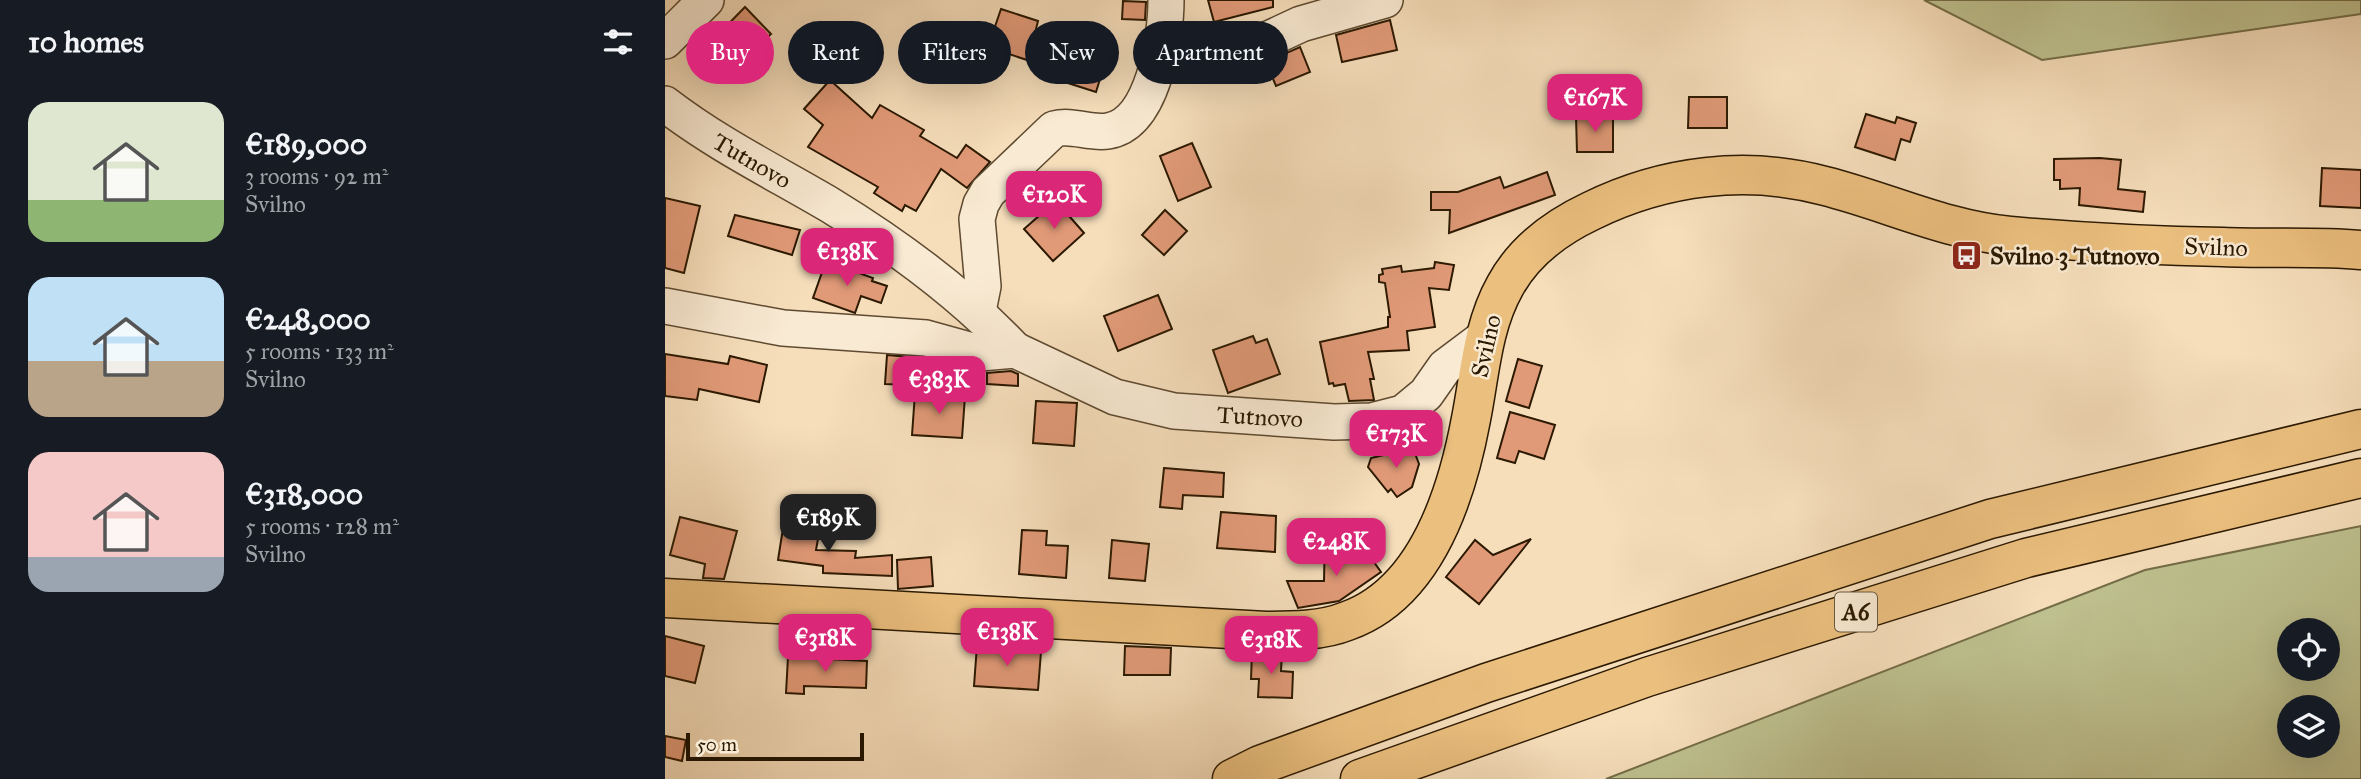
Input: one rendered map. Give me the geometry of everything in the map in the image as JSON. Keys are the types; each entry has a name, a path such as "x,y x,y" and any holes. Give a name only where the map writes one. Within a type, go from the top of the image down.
{"main road":[{"name":"Svilno","path":"665,598 1266,631 1308,630 1346,622 1373,610 1408,577 1424,554 1444,512 1459,467 1471,422 1485,337 1493,311 1514,271 1528,254 1555,230 1593,209 1637,192 1675,182 1723,174 1759,174 1824,186 1953,227 2008,236 2220,247 2361,250"},
{"name":"A6","path":"1232,779 1260,765 1486,683 1990,519 2361,429"},
{"name":"A6","path":"1360,779 1647,677 2026,558 2361,478"}],"street":[{"path":"665,41 706,0"},
{"path":"1163,21 1166,0"},
{"path":"1288,30 1385,0"},
{"path":"978,311 983,286 977,219 988,192 1054,129 1066,126 1106,132 1122,127 1138,114 1149,84"},
{"name":"Tutnovo","path":"665,104 699,130 830,206 898,250 978,311 1015,350 1115,397 1165,410 1334,422 1372,421 1403,413 1426,394 1445,367 1485,337"},
{"path":"665,306 783,328 926,338 980,353 1015,350"}],"green space":[{"path":"1924,0 2361,0 2361,14 2042,60"},
{"path":"2361,526 2361,779 1606,779 2145,570"}],"building":[{"path":"1208,0 1273,0 1273,7 1214,21"},
{"path":"1123,1 1146,2 1145,20 1122,19"},
{"path":"745,7 758,21 731,21"},
{"path":"1001,9 1038,21 1025,21 1025,59 1011,55 1011,21 997,21"},
{"path":"1390,20 1397,50 1342,62 1336,35"},
{"path":"1300,47 1310,72 1288,81 1288,52"},
{"path":"826,84 834,84 872,118 880,105 924,130 920,136 957,158 966,145 990,162 967,188 941,169 916,211 905,205 902,211 874,193 878,187 808,147 823,125 804,109"},
{"path":"1071,84 1098,84 1096,92"},
{"path":"1689,97 1727,97 1727,128 1688,128"},
{"path":"1866,114 1895,123 1897,117 1916,123 1910,142 1901,139 1895,160 1855,147"},
{"path":"1576,117 1613,117 1613,152 1577,152"},
{"path":"1192,143 1211,187 1178,201 1160,156"},
{"path":"2054,159 2121,160 2118,189 2145,192 2143,212 2079,205 2080,188 2060,189 2060,180 2054,180"},
{"path":"2322,168 2361,170 2361,208 2320,206"},
{"path":"1547,172 1555,195 1449,233 1450,210 1431,210 1431,192 1458,192 1500,177 1504,188"},
{"path":"665,198 700,206 684,273 665,268"},
{"path":"1056,201 1084,233 1053,261 1024,229"},
{"path":"1165,210 1187,231 1164,255 1142,235"},
{"path":"735,215 800,230 792,255 728,236"},
{"path":"826,261 887,286 881,303 861,296 855,313 813,298"},
{"path":"1435,262 1454,265 1449,290 1429,288 1435,327 1407,331 1409,350 1368,352 1374,379 1370,379 1374,400 1349,401 1345,384 1329,384 1320,342 1388,327 1390,317 1385,283 1379,282 1382,269 1401,266 1402,272 1434,268"},
{"path":"1158,295 1172,329 1118,351 1104,316"},
{"path":"1253,336 1256,343 1267,339 1280,374 1228,393 1213,350"},
{"path":"665,354 728,364 730,356 767,365 759,402 699,389 697,400 665,396"},
{"path":"887,355 911,357 909,385 885,384"},
{"path":"1518,359 1542,366 1529,408 1506,401"},
{"path":"1011,371 1018,374 1018,386 987,384 987,373"},
{"path":"915,393 965,396 962,438 912,435"},
{"path":"1036,401 1077,403 1074,446 1033,443"},
{"path":"1510,412 1555,425 1544,459 1519,451 1515,463 1497,458"},
{"path":"1413,448 1419,464 1412,487 1397,497 1391,489 1388,492 1368,467 1371,458"},
{"path":"1164,468 1224,473 1223,497 1183,495 1182,509 1160,507"},
{"path":"1221,512 1276,516 1275,552 1217,548"},
{"path":"680,517 737,531 724,579 703,578 705,564 670,555"},
{"path":"784,522 820,528 816,550 856,551 855,558 892,555 892,576 823,573 823,566 778,560"},
{"path":"1022,530 1047,531 1046,545 1068,546 1066,578 1019,574"},
{"path":"1325,536 1337,554 1351,544 1360,556 1366,551 1381,572 1339,601 1298,608 1287,581 1324,581"},
{"path":"1531,539 1479,604 1446,577 1475,540 1493,555"},
{"path":"1112,540 1149,544 1145,581 1109,578"},
{"path":"931,557 933,586 898,589 897,560"},
{"path":"665,636 704,646 695,683 665,676"},
{"path":"977,645 1041,652 1038,690 974,686"},
{"path":"1125,646 1171,648 1170,675 1124,675"},
{"path":"1252,652 1282,653 1281,671 1293,672 1292,698 1258,697 1259,679 1251,679"},
{"path":"788,657 867,661 866,688 804,686 804,694 786,693"},
{"path":"665,736 686,740 682,761 665,757"}],"place":[{"name":"Svilno 3 Tutnovo","path":"1967,256"}]}
